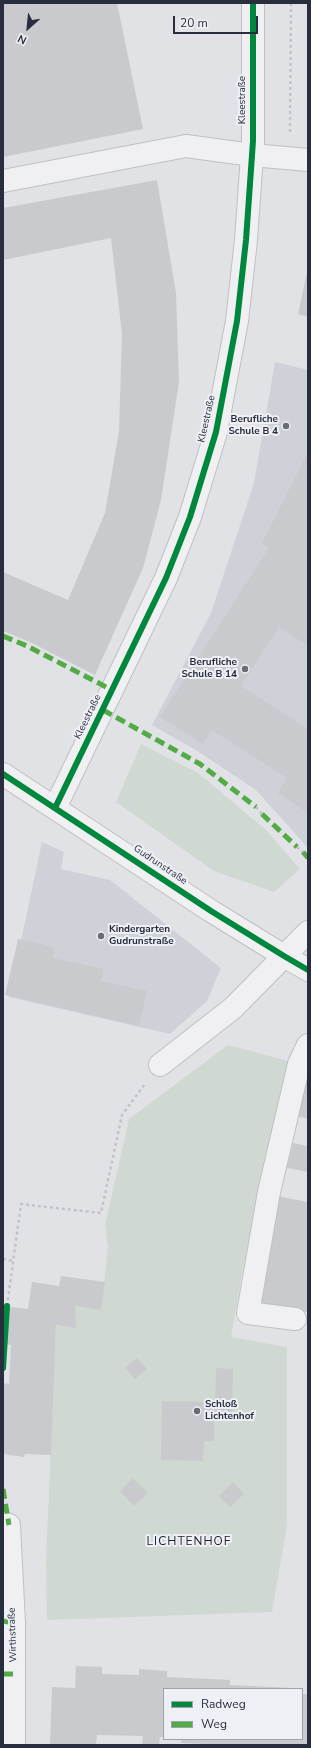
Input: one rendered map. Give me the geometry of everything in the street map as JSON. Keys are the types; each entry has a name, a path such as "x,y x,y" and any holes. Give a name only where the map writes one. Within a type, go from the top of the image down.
{"street":[{"name":"Kleestraße","path":"55,808 166,578 190,516 216,432 237,321 246,240 252,155 253,3"},
{"path":"3,181 186,146 252,155 299,159"},
{"name":"Gudrunstraße","path":"3,774 211,911 308,970"},
{"path":"160,1065 233,1008 308,932"},
{"path":"295,1319 248,1313 269,1192 298,1064 308,1045"},
{"name":"Wirthstraße","path":"6,1524 14,1622 14,1745"}],"path":[{"path":"291,3 299,159"},
{"path":"256,807 262,814"},
{"path":"297,847 303,852"},
{"path":"7,1306 21,1204 101,1213 122,1115 160,1065"},
{"path":"3,1259 13,1262"}],"shaded area":[{"name":"Berufliche Schule B 14","path":"275,362 308,370 308,848 256,790 199,752 152,725 211,613 254,483"},
{"path":"141,744 198,773 265,829 300,869 274,892 214,871 116,802"},
{"name":"Kindergarten Gudrunstraße","path":"42,842 64,852 61,869 110,880 221,968 207,1001 170,1034 9,997"},
{"path":"228,1045 288,1061 242,1274 231,1337 287,1347 287,1525 272,1612 47,1620 46,1561 56,1325 75,1327 75,1306 101,1310 108,1247 105,1225 129,1119"}],"building":[{"path":"3,3 117,3 143,129 3,157"},
{"path":"157,180 176,293 179,382 161,500 143,568 95,675 30,642 3,631 3,572 68,600 105,513 119,431 122,334 111,238 3,260 3,208"},
{"path":"308,272 308,317 298,314"},
{"name":"Berufliche Schule B 14","path":"308,452 308,646 279,627 241,686 308,729 308,813 278,793 287,778 212,730 203,744 160,717 269,548 262,543"},
{"path":"18,939 55,947 53,958 104,969 101,981 147,991 139,1026 5,995"},
{"path":"308,1065 308,1119 290,1114"},
{"path":"293,1143 308,1146 308,1172 287,1168"},
{"path":"277,1196 308,1202 308,1312 259,1308"},
{"path":"61,1276 105,1282 101,1310 75,1306 76,1328 56,1325 51,1455 25,1454 24,1457 3,1454 3,1383 9,1384 11,1345 3,1344 3,1306 28,1309 32,1282 59,1286"},
{"path":"137,1358 147,1369 135,1379 125,1368"},
{"name":"Schloß Lichtenhof","path":"216,1368 233,1369 232,1421 214,1420 214,1441 204,1441 203,1461 161,1460 162,1401 215,1402"},
{"path":"133,1478 148,1493 134,1506 120,1491"},
{"path":"233,1482 244,1494 230,1507 219,1496"},
{"path":"76,1666 102,1667 102,1674 139,1675 139,1669 167,1671 167,1677 230,1680 230,1685 293,1688 163,1688 163,1737 160,1737 159,1745 142,1745 143,1736 97,1735 96,1745 50,1745 52,1687 75,1688"},
{"path":"303,1694 308,1694 308,1745 206,1745 181,1743 181,1740 303,1740"}],"marked path":[{"path":"3,636 27,646 112,690"},
{"path":"103,710 200,764 256,807"},
{"path":"262,814 297,847"},
{"path":"303,852 308,858"},
{"path":"3,1489 9,1525"},
{"path":"3,1621 14,1623"},
{"path":"3,1674 14,1674"}],"cycle path":[{"path":"55,808 166,578 190,517 216,432 237,321 246,240 253,141 253,3"},
{"path":"3,774 211,911 308,970"},
{"path":"3,1368 7,1306"}],"place":[{"name":"Berufliche Schule B 4","path":"286,426"},
{"name":"Berufliche Schule B 14","path":"245,669"},
{"name":"Kindergarten Gudrunstraße","path":"101,936"},
{"name":"Schloß Lichtenhof","path":"197,1411"}],"district":[{"name":"LICHTENHOF","path":"189,1542"}]}
